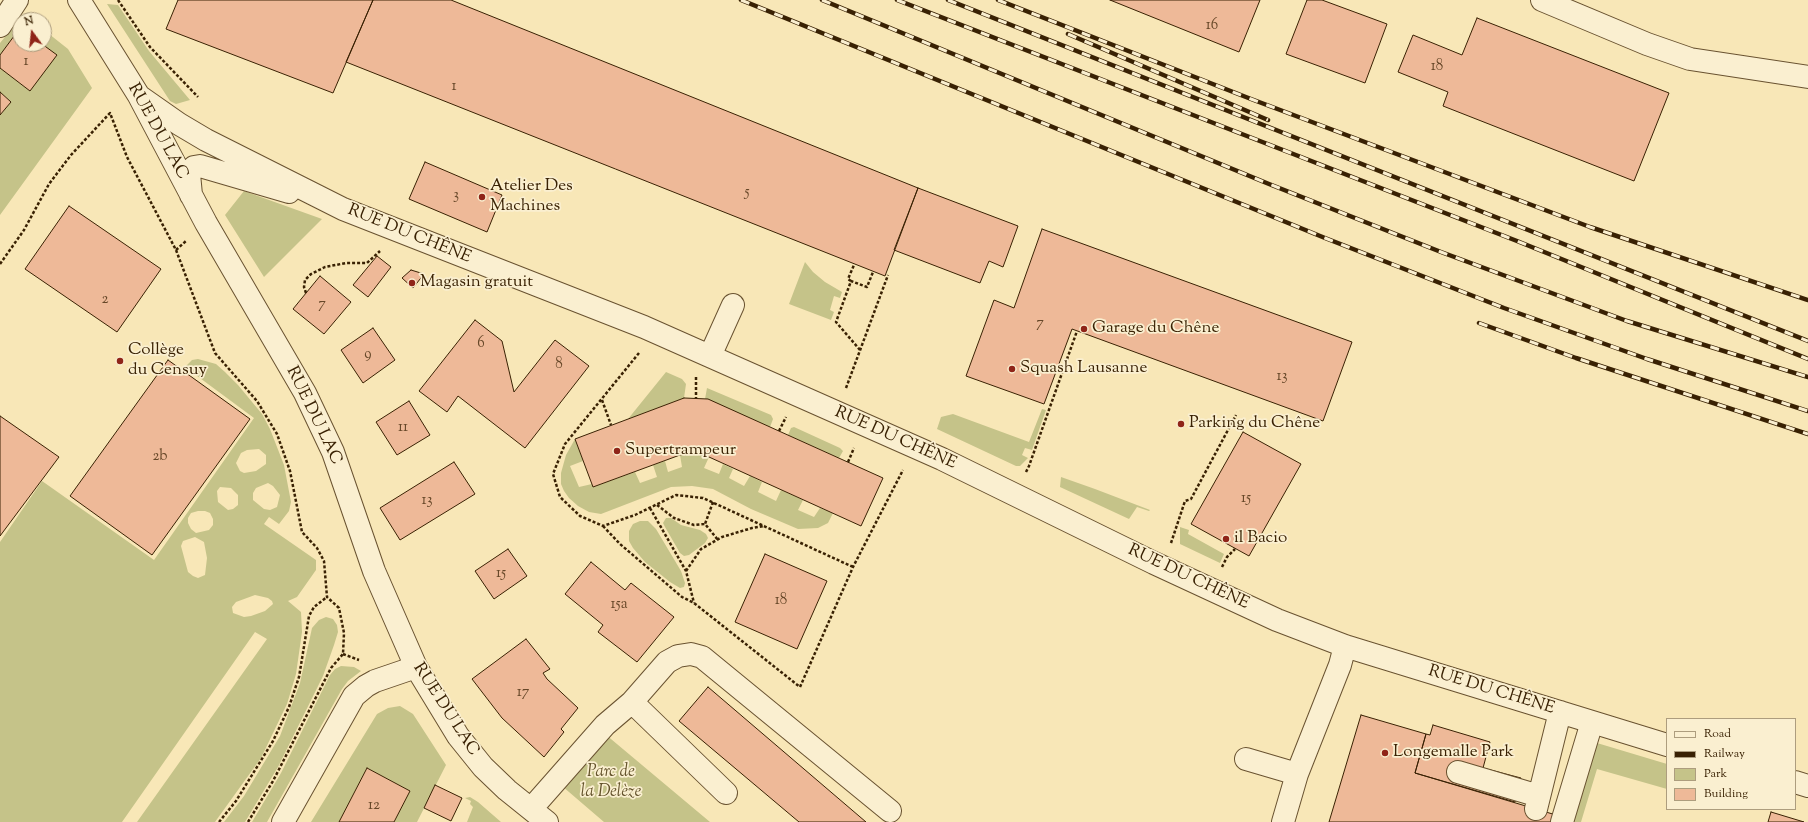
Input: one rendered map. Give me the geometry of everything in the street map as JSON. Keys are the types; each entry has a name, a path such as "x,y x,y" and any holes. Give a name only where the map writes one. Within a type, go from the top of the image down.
{"street":[{"path":"0,26 17,0"},
{"name":"RUE DU LAC","path":"79,0 139,96 191,195 305,393 327,437 374,570 416,666 458,736 483,767 507,790 539,816"},
{"path":"1542,0 1647,44 1690,59 1808,78"},
{"name":"RUE DU CHÊNE","path":"139,96 179,124 206,140 344,209 644,327 710,356 914,446 1277,620 1345,646 1666,745"},
{"path":"191,195 189,174 194,167 200,166 344,209"},
{"path":"710,356 733,305"},
{"path":"1283,822 1297,774 1340,665 1345,646"},
{"path":"539,816 605,725 632,702 667,662 678,656 691,654 702,657 890,811"},
{"path":"283,822 354,696 375,681 416,666"},
{"path":"632,702 726,793"},
{"path":"1458,772 1538,802 1560,712"},
{"path":"1562,822 1592,722"},
{"path":"1246,759 1297,774"},
{"path":"1796,782 1808,786"}],"path":[{"path":"118,0 150,47 198,97"},
{"path":"0,264 24,230 49,184 71,155 110,113 127,157 176,250 215,353 257,401 277,434 290,471 302,532 317,548 324,561 327,597 339,608 344,633 342,654 331,668 273,781 248,822"},
{"path":"176,250 190,238"},
{"path":"306,293 304,287 305,280 311,274 325,268 346,263 367,263 381,250"},
{"path":"854,265 848,280 867,287 873,272"},
{"path":"845,391 888,275"},
{"path":"851,281 836,322 860,351"},
{"path":"1029,466 1077,331"},
{"path":"640,350 602,400 565,444 554,474 560,497 580,516 603,526 620,544 682,597 694,602 800,687 853,567 914,446"},
{"path":"696,375 696,398"},
{"path":"602,400 611,425"},
{"path":"779,431 789,412"},
{"path":"1171,543 1185,501 1191,499 1236,415"},
{"path":"848,462 856,443"},
{"path":"603,526 650,508 676,495 704,498 853,567"},
{"path":"705,524 713,502"},
{"path":"657,504 674,518 694,525 705,524"},
{"path":"650,508 686,571 694,602"},
{"path":"705,524 718,540"},
{"path":"686,571 701,549 718,540 752,528 766,526"},
{"path":"1223,563 1227,556 1235,549"},
{"path":"219,822 244,789 273,741 289,707 299,677 309,616 314,607 327,597"},
{"path":"342,654 361,661"}],"green space":[{"path":"107,4 118,5 149,51 190,100 176,104 170,101"},
{"path":"12,28 12,39 0,55 0,43"},
{"path":"52,36 68,49 92,88 0,215 0,115 11,102 0,92 0,68 30,91 40,52 52,52"},
{"path":"244,191 322,219 264,277 225,215"},
{"path":"805,262 813,272 825,282 842,292 840,298 834,296 830,310 834,312 831,320 789,304"},
{"path":"198,359 216,364 238,385 262,414 270,429 284,465 291,502 289,511 279,524 269,517 264,524 316,560 316,570 297,597 288,601 301,612 302,632 296,674 287,704 261,758 215,822 137,822 267,639 255,632 122,822 0,822 0,542 42,481 154,560 254,418 185,367 192,360","holes":["259,449 266,455 266,464 256,471 244,473 240,471 236,463 241,453 247,450","268,483 273,486 280,495 277,507 270,510 264,509 253,500 253,493 256,488","220,487 231,488 238,495 238,505 233,509 228,510 218,502 217,491","198,511 210,513 213,519 213,525 209,530 196,533 191,529 188,523 188,518 191,513","195,537 204,542 207,558 205,575 198,578 188,572 181,546 183,541","255,595 268,598 273,604 265,611 244,617 233,613 232,607 236,602"]},
{"path":"666,372 682,379 686,384 684,398 628,419"},
{"path":"707,388 771,415 773,419 770,427 705,399"},
{"path":"1042,409 1046,410 1032,450 1025,448 1022,455 1028,458 1020,466 1016,466 937,429 941,417 953,414 1029,442"},
{"path":"794,427 840,448 843,451 839,458 788,435 791,428"},
{"path":"575,439 583,461 570,466 579,487 592,484 593,487 635,472 640,483 657,477 653,465 665,461 668,472 682,467 680,455 693,453 709,457 704,468 719,474 723,464 733,469 729,478 744,486 750,476 762,482 758,492 776,501 781,490 803,500 798,510 814,517 820,508 833,513 828,523 818,528 798,529 751,509 713,489 692,486 671,487 601,514 589,512 578,506 569,498 561,484 561,473 566,455"},
{"path":"1061,477 1150,510 1137,507 1129,519 1060,487"},
{"path":"666,518 671,518 681,525 700,530 706,534 708,538 705,543 689,555 684,556 680,553 663,523"},
{"path":"640,521 648,521 656,529 681,571 685,583 684,587 680,588 670,582 645,562 633,548 629,541 629,531 633,524"},
{"path":"1180,527 1189,530 1188,534 1224,554 1220,563 1180,544"},
{"path":"326,617 333,619 337,625 338,632 334,645 323,676 278,767 245,822 224,822 244,796 280,736 300,683 312,628 319,620"},
{"path":"341,666 354,667 361,671 348,681 342,689 267,822 252,822 281,773 330,675 335,669"},
{"path":"400,706 413,714 446,765 417,822 394,822 410,791 367,768 339,822 311,822 377,714 388,708"},
{"name":"Parc de la Delèze","path":"605,734 710,822 604,822 562,786"},
{"path":"1597,743 1666,764 1666,789 1597,769 1581,822 1569,822"},
{"path":"470,797 501,822 467,822 473,807 470,804 471,801 465,798"}],"building":[{"path":"178,0 373,0 333,93 166,29"},
{"path":"373,0 451,0 918,188 885,276 346,62"},
{"path":"1110,0 1260,0 1239,52"},
{"path":"1307,0 1322,0 1387,24 1365,83 1286,54"},
{"path":"1477,18 1669,93 1634,181 1443,106 1448,92 1398,72 1413,35 1462,55"},
{"path":"12,39 12,52 52,51 57,55 30,91 0,68 0,55"},
{"path":"0,92 11,102 0,115"},
{"path":"425,162 502,195 487,232 409,199"},
{"path":"918,188 1018,226 1003,267 989,261 980,283 894,250"},
{"path":"69,206 161,269 117,332 25,269"},
{"path":"1042,229 1352,342 1323,421 1072,329 1044,404 966,376 994,300 1014,308"},
{"path":"377,256 391,267 368,297 353,285"},
{"name":"Magasin gratuit","path":"411,270 424,274 413,288 402,278"},
{"path":"320,276 351,302 324,334 293,309"},
{"path":"475,320 502,341 514,392 555,340 589,366 525,448 458,396 447,412 419,391"},
{"path":"373,328 395,360 363,383 341,350"},
{"path":"168,360 250,419 152,555 70,496"},
{"path":"684,398 708,399 883,478 861,526 709,457 693,453 680,455 593,487 575,439"},
{"path":"409,401 430,435 397,455 376,422"},
{"path":"0,416 59,457 0,536"},
{"path":"1243,432 1301,464 1249,556 1191,524"},
{"path":"454,462 475,494 400,540 380,508"},
{"path":"508,549 527,576 494,599 475,571"},
{"path":"765,554 827,581 797,649 735,622"},
{"path":"591,562 625,590 631,583 674,617 637,662 598,632 603,625 565,594"},
{"path":"526,639 550,669 543,673 547,679 578,708 561,729 564,732 544,757 502,718 472,679"},
{"path":"708,687 866,822 799,822 679,721"},
{"name":"Longemalle Park","path":"1361,715 1426,734 1415,773 1556,815 1554,822 1329,822"},
{"path":"1433,725 1490,742 1483,768 1521,778 1515,802 1415,773 1426,734 1430,735"},
{"path":"367,768 410,791 394,822 339,822"},
{"path":"435,785 462,798 451,821 424,808"},
{"path":"1771,812 1804,822 1768,822"}],"railway":[{"path":"741,0 1325,238 1504,308 1647,359 1808,411"},
{"path":"822,0 1269,184 1441,252 1627,321 1808,377"},
{"path":"897,0 1517,241 1808,359"},
{"path":"948,0 1808,341"},
{"path":"998,0 1251,99 1590,227 1808,300"},
{"path":"1068,34 1268,120"},
{"path":"1479,323 1576,358 1808,434"}],"place":[{"name":"Atelier Des Machines","path":"482,197"},
{"name":"Magasin gratuit","path":"412,283"},
{"name":"Garage du Chêne","path":"1084,329"},
{"name":"Collège du Censuy","path":"120,361"},
{"name":"Squash Lausanne","path":"1012,369"},
{"name":"Parking du Chêne","path":"1181,424"},
{"name":"Supertrampeur","path":"617,451"},
{"name":"il Bacio","path":"1226,539"},
{"name":"Longemalle Park","path":"1385,753"}]}
